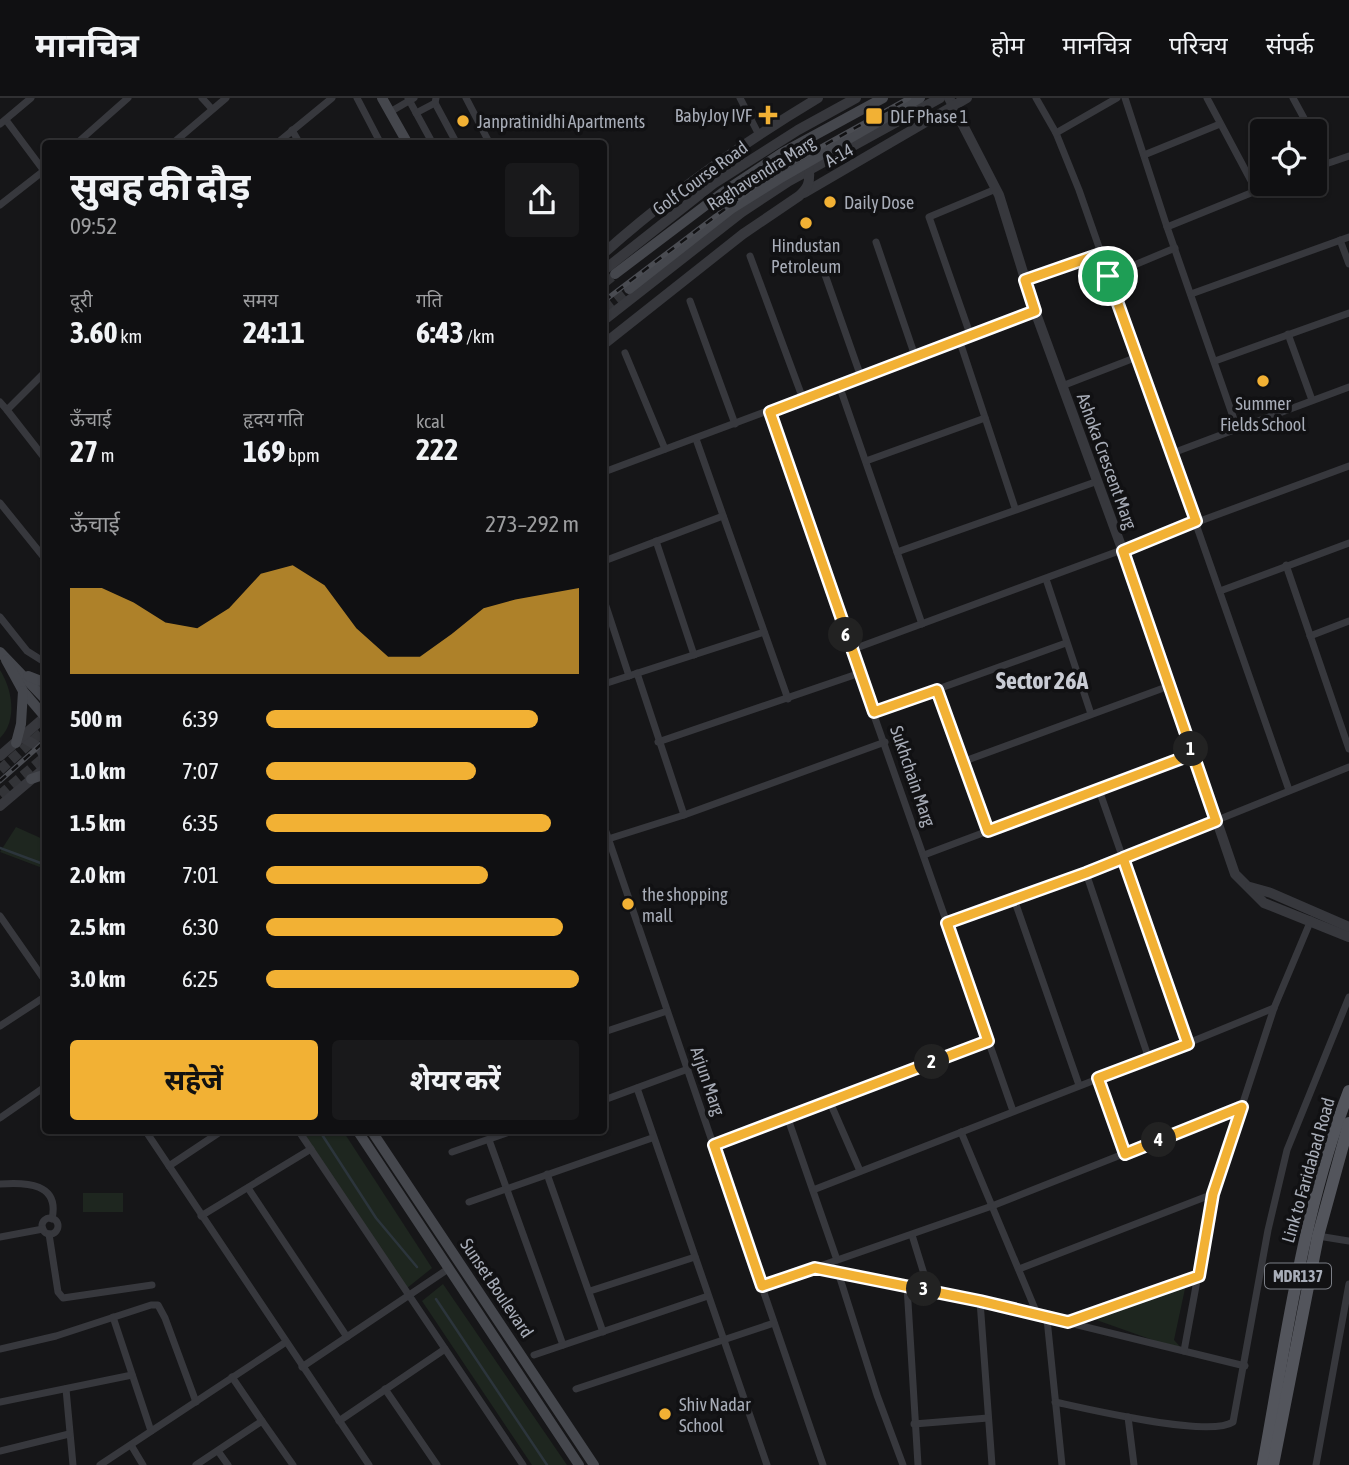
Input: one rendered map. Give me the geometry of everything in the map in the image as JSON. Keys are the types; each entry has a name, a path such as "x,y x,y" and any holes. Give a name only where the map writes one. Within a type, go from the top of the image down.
{"main road":[{"path":"382,98 406,140"},
{"name":"Raghavendra Marg","path":"615,274 722,192 782,153 883,98"},
{"name":"Raghavendra Marg","path":"629,289 731,209 779,178 920,98"},
{"path":"3,656 22,673 42,681"},
{"path":"3,656 23,691 42,713"},
{"path":"3,656 42,696"},
{"path":"20,740 23,691"},
{"path":"31,779 42,771"},
{"name":"Link to Faridabad Road","path":"1263,1465 1306,1233 1334,1132 1349,1091"},
{"name":"Link to Faridabad Road","path":"1273,1465 1318,1236 1349,1123"},
{"name":"Sunset Boulevard","path":"359,1134 579,1465"},
{"name":"Sunset Boulevard","path":"374,1134 594,1465"},
{"path":"464,1293 475,1286"}],"street":[{"path":"32,98 3,122 42,167"},
{"path":"81,140 128,98"},
{"path":"202,98 212,109"},
{"path":"177,140 226,98"},
{"path":"280,140 332,98"},
{"path":"357,98 379,140"},
{"path":"466,98 488,140"},
{"path":"740,98 759,135"},
{"path":"607,250 634,227 759,135 818,98"},
{"name":"Golf Course Road","path":"607,268 713,184 798,130 856,98"},
{"path":"607,318 742,212 809,170 940,98"},
{"name":"A-14","path":"607,342 743,234 799,196 891,144 951,102 967,98"},
{"path":"1036,98 1056,133 1079,190 1289,790"},
{"path":"1056,133 1116,98"},
{"path":"1125,98 1237,428"},
{"path":"1207,98 1250,179"},
{"path":"1293,98 1304,119"},
{"path":"390,112 411,99 431,140"},
{"path":"416,113 436,101 455,140"},
{"name":"Ashoka Crescent Marg","path":"951,102 996,189 1035,311 1123,551 1235,874 1264,903 1312,916 1349,937"},
{"path":"1144,155 1220,124"},
{"path":"292,130 298,140"},
{"path":"1327,163 1349,156"},
{"path":"799,196 810,181 809,170"},
{"path":"0,205 42,172"},
{"path":"970,334 929,217 996,189"},
{"path":"1167,227 1250,192"},
{"path":"634,227 642,239"},
{"path":"1191,294 1349,237"},
{"path":"1340,240 1349,264"},
{"path":"876,242 915,356"},
{"path":"1108,276 1175,248"},
{"path":"1025,280 1100,254"},
{"path":"750,256 803,398"},
{"path":"822,269 861,377"},
{"path":"690,301 735,425"},
{"path":"607,471 1035,311"},
{"path":"1214,361 1349,313"},
{"path":"1288,334 1312,400"},
{"path":"959,339 1015,508"},
{"path":"625,353 665,449"},
{"path":"1062,386 1137,356"},
{"path":"7,410 42,375"},
{"path":"839,385 922,624"},
{"path":"1170,454 1349,387"},
{"path":"0,401 42,455"},
{"name":"Sukhchain Marg","path":"770,412 1013,1111"},
{"path":"866,461 985,418"},
{"path":"696,439 788,699"},
{"path":"851,650 1349,466"},
{"path":"897,552 1015,508 1098,481"},
{"path":"0,503 42,555"},
{"path":"607,560 723,516"},
{"path":"656,541 694,655"},
{"path":"1220,591 1349,543"},
{"path":"1286,565 1349,749"},
{"path":"1046,579 1091,715"},
{"path":"607,608 684,815"},
{"path":"0,617 27,651 42,660"},
{"path":"1310,636 1349,621"},
{"path":"607,683 764,632"},
{"path":"874,712 1066,643"},
{"path":"658,741 860,673"},
{"path":"962,762 1169,686"},
{"path":"937,690 988,831"},
{"path":"0,756 42,720"},
{"path":"20,740 37,745 42,751"},
{"path":"607,840 684,815 885,742"},
{"path":"924,855 1193,754"},
{"path":"947,923 1086,873 1349,767"},
{"path":"0,806 31,779"},
{"path":"1099,790 1188,1044"},
{"name":"Arjun Marg","path":"607,843 688,1069 823,1465"},
{"path":"1086,873 1149,1059"},
{"path":"1014,898 1079,1085"},
{"path":"0,916 42,976"},
{"path":"1184,1351 1213,1194 1274,1008 1312,916 1349,927"},
{"path":"1055,1402 1128,1417 1188,1425 1224,1426 1233,1422 1268,1230 1287,1150 1349,997"},
{"path":"0,1026 42,999"},
{"path":"813,1190 1274,1008"},
{"path":"607,1031 667,1011"},
{"path":"714,1145 988,1041"},
{"path":"607,1099 688,1069"},
{"path":"1098,1078 1125,1154"},
{"path":"637,1088 652,1138 767,1465"},
{"path":"0,1118 42,1089"},
{"path":"830,1100 860,1171"},
{"path":"762,1286 992,1206 1242,1107"},
{"path":"787,1116 837,1260"},
{"path":"961,1132 1019,1269 1043,1317 1062,1465"},
{"path":"148,1134 369,1465"},
{"path":"169,1166 211,1134"},
{"path":"301,1134 523,1465"},
{"path":"452,1152 505,1134"},
{"path":"469,1202 652,1138"},
{"path":"489,1140 564,1345"},
{"path":"201,1216 311,1149"},
{"path":"547,1174 603,1332"},
{"path":"0,1184 38,1186 53,1202 52,1219 58,1226 57,1231 0,1237"},
{"path":"248,1188 347,1337"},
{"path":"1019,1269 1213,1194"},
{"path":"52,1219 45,1220 46,1232 58,1292 63,1298 152,1285"},
{"path":"912,1235 929,1290"},
{"path":"1318,1236 1349,1241"},
{"path":"590,1291 695,1257"},
{"path":"815,1268 980,1301 1245,1366"},
{"path":"302,1367 448,1269"},
{"path":"838,1272 877,1395 903,1465"},
{"path":"1068,1322 1199,1276"},
{"path":"1316,1465 1349,1284"},
{"path":"907,1286 918,1465"},
{"path":"534,1355 708,1296"},
{"path":"980,1301 992,1465"},
{"path":"0,1348 56,1336 151,1305 160,1308 196,1402"},
{"path":"113,1317 151,1431"},
{"path":"576,1389 774,1323"},
{"path":"100,1465 286,1342"},
{"path":"339,1421 445,1349"},
{"path":"0,1402 132,1375"},
{"path":"232,1377 293,1465"},
{"path":"66,1389 73,1465"},
{"path":"385,1389 438,1465"},
{"path":"1128,1417 1134,1465"},
{"path":"914,1424 988,1418"},
{"path":"196,1465 262,1421"},
{"path":"0,1451 69,1434"},
{"path":"131,1445 143,1465"},
{"path":"218,1451 228,1465"}],"shaded area":[{"path":"0,670 8,686 11,714 6,731 0,738"},
{"path":"16,827 42,839 42,868 0,852"},
{"path":"304,1134 345,1134 432,1268 407,1288"},
{"path":"83,1193 123,1193 123,1212 83,1212"},
{"path":"443,1284 567,1465 532,1465 422,1301"},
{"path":"1186,1284 1174,1340 1184,1351 1085,1316"}],"waterway":[{"path":"0,848 42,864"},
{"path":"322,1134 376,1218 417,1267"},
{"path":"436,1299 547,1465"}],"tunnel":[{"path":"607,281 615,274"},
{"path":"607,307 629,289"},
{"path":"0,770 42,733"},
{"path":"0,795 42,759"}],"railway":[{"path":"607,299 767,177 909,98"},
{"path":"0,781 42,744"}],"place":[{"name":"BabyJoy IVF","path":"768,115"},
{"name":"DLF Phase 1","path":"874,116"},
{"name":"Janpratinidhi Apartments","path":"463,121"},
{"name":"Daily Dose","path":"830,202"},
{"name":"Hindustan Petroleum","path":"806,223"},
{"name":"Summer Fields School","path":"1263,381"},
{"name":"the shopping mall","path":"628,904"},
{"name":"Shiv Nadar School","path":"665,1414"}],"district":[{"name":"Sector 26A","path":"1042,680"}],"route":[{"path":"1108,276 1100,254 1025,280 1035,311 770,412 874,712 937,690 988,831 1193,754 1216,821 1123,858 1148,928 1188,1044 1098,1078 1125,1154 1242,1107 1213,1194 1199,1276 1068,1322 980,1301 815,1268 762,1286 714,1145 988,1041 947,923 1086,873 1216,821 1147,617 1123,551 1196,521 1108,276"}]}
